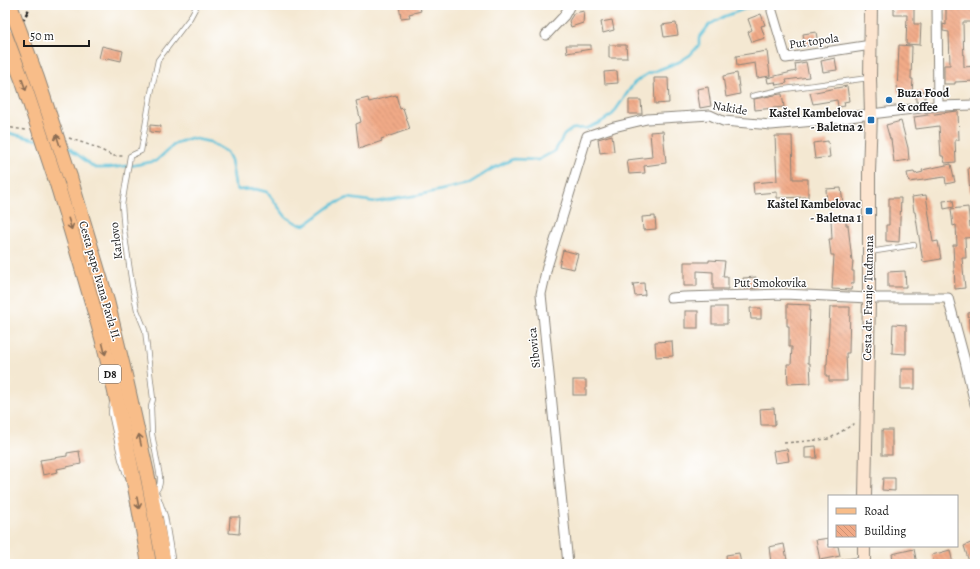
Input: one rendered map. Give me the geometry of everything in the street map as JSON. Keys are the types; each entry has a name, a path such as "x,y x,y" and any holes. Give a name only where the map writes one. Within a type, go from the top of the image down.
{"main road":[{"name":"Cesta pape Ivana Pavla II.","path":"10,5 37,78 70,177 107,301 134,415 164,564"},
{"name":"Cesta dr. Franje Tuđmana","path":"865,495 869,298 871,5"},
{"name":"Cesta pape Ivana Pavla II.","path":"5,35 33,110 58,186 102,339 125,436 149,564"},
{"path":"864,547 864,563"}],"street":[{"path":"546,36 564,16 570,5"},
{"path":"937,5 938,106"},
{"name":"Put topola","path":"772,11 786,58 871,45"},
{"name":"Nakide","path":"587,136 614,127 647,119 710,115 723,121 770,125 836,119 938,106 975,105"},
{"name":"Sibovica","path":"568,564 541,294 547,267 587,136"},
{"name":"Put Smokovika","path":"671,298 684,296 784,294 869,298 948,298 975,404"},
{"path":"845,564 864,563"}],"lane":[{"name":"Karlovo","path":"156,491 159,488 160,477 152,434 152,381 145,330 137,310 132,285 122,205 130,156 141,151 158,60 190,18 197,5"},
{"path":"752,96 785,89 870,78"},
{"path":"869,252 914,245"},
{"path":"147,475 156,491 165,516 173,564"}],"path":[{"path":"784,443 829,439 867,416"}],"building":[{"path":"399,5 419,5 421,11 409,14 410,17 401,18"},
{"path":"894,5 914,5 914,24 921,24 920,45 906,44 907,15 894,15"},
{"path":"946,5 974,5 975,22 963,22 964,67 975,66 975,81 944,84 944,65 950,65 949,32 943,31 943,24 946,25"},
{"path":"584,11 583,23 571,27 569,21 574,13"},
{"path":"761,14 765,25 761,26 765,38 752,42 748,32 752,30 748,19"},
{"path":"612,20 614,30 603,33 601,22"},
{"path":"676,23 678,35 664,37 662,25"},
{"path":"816,32 818,44 805,46 803,34"},
{"path":"566,45 591,45 591,49 567,53"},
{"path":"609,45 626,45 627,58 609,58"},
{"path":"899,45 912,46 912,93 897,93"},
{"path":"102,46 123,51 121,61 108,58 107,60 99,58"},
{"path":"767,51 770,76 757,78 755,63 737,66 736,56"},
{"path":"835,58 837,70 823,72 821,61"},
{"path":"806,62 809,77 786,80 787,83 776,85 775,82 768,83 767,78 796,71 795,64"},
{"path":"617,71 618,83 605,84 604,72"},
{"path":"737,73 740,94 726,97 723,76"},
{"path":"654,78 668,78 669,103 655,104"},
{"path":"847,86 849,101 844,102 845,106 838,107 837,100 813,104 810,93"},
{"path":"708,87 711,106 700,108 697,89"},
{"path":"916,91 925,91 925,101 916,102"},
{"path":"782,94 784,107 755,110 754,99"},
{"path":"396,95 400,109 403,108 410,129 381,139 382,141 359,149 356,124 361,122 356,101 368,98 369,102"},
{"path":"629,100 641,100 642,114 629,114"},
{"path":"958,111 959,140 955,140 956,162 945,163 943,156 941,156 939,126 916,129 914,117"},
{"path":"901,121 908,148 909,160 894,162 891,139 886,125"},
{"path":"150,125 161,126 160,133 150,132"},
{"path":"663,131 666,163 644,166 645,173 629,174 627,160 652,157 650,132"},
{"path":"612,135 614,151 600,153 598,139"},
{"path":"775,136 792,136 793,179 808,179 808,197 777,198 777,192 754,194 753,183 777,181"},
{"path":"828,141 830,157 815,159 813,143"},
{"path":"951,164 955,182 946,184 945,177 909,182 907,173 914,172 915,174 923,172 922,170"},
{"path":"975,167 975,193 970,193 968,168"},
{"path":"841,188 843,204 827,205 826,189"},
{"path":"926,195 933,242 938,241 941,259 923,262 912,197"},
{"path":"889,198 901,198 899,242 886,241 886,225 889,225"},
{"path":"953,200 954,207 944,209 943,201"},
{"path":"968,207 970,227 975,226 975,237 965,238 966,258 962,258 965,288 955,289 953,245 957,245 956,225 953,226 951,209"},
{"path":"655,216 656,229 643,230 642,217"},
{"path":"846,218 853,261 852,271 854,271 854,283 852,283 851,290 832,289 834,255 831,255 829,239 832,239 831,219"},
{"path":"563,250 578,254 574,269 559,266"},
{"path":"709,260 725,261 723,277 728,277 728,289 713,289 713,272 697,271 697,286 684,286 684,262 709,262"},
{"path":"905,271 906,287 888,287 888,272"},
{"path":"756,277 757,288 744,289 743,278"},
{"path":"644,283 645,295 635,296 633,284"},
{"path":"787,304 810,305 808,363 810,363 811,383 788,384 787,364 791,364 792,347 789,347"},
{"path":"712,307 727,307 727,324 712,324"},
{"path":"830,307 850,307 849,353 846,353 847,381 829,381 829,376 826,376"},
{"path":"750,308 761,308 761,319 751,319"},
{"path":"685,311 698,311 698,328 685,328"},
{"path":"975,312 975,335 970,335 968,313"},
{"path":"893,324 906,325 906,354 892,353"},
{"path":"672,341 673,356 656,357 655,342"},
{"path":"901,369 915,369 915,389 901,389"},
{"path":"573,380 586,380 586,395 573,395"},
{"path":"774,408 775,425 761,425 760,409"},
{"path":"882,430 892,430 892,455 882,455"},
{"path":"816,446 817,458 805,458 805,447"},
{"path":"787,449 789,461 775,463 773,451"},
{"path":"79,451 81,464 57,469 58,472 43,475 40,460 67,456 67,453"},
{"path":"883,478 895,478 895,491 882,490"},
{"path":"230,517 240,517 239,534 229,533"},
{"path":"828,538 828,547 838,547 840,556 820,560 816,540"},
{"path":"975,541 975,559 969,562 964,546"},
{"path":"784,544 787,560 771,563 769,547"},
{"path":"914,549 917,564 894,564 892,554"},
{"path":"950,550 953,564 934,564 932,555"},
{"path":"739,553 741,564 727,564 726,555"}],"waterway":[{"path":"66,148 69,148 95,168 109,168 156,161 176,143 191,138 210,142 227,152 231,160 235,184 238,190 255,189 267,192 286,217 298,224 305,225 332,205 348,198 376,202 419,195 468,184 492,169 513,159 538,160 555,151 564,135 572,129 588,128 613,114 634,83 647,74 679,62 690,55 699,45 699,38 709,25 723,17 755,5"},
{"path":"5,132 37,140"}],"railway":[{"path":"5,55 31,5"}],"place":[{"name":"Buza Food & coffee","path":"889,100"},
{"name":"Kaštel Kambelovac - Baletna 2","path":"871,120"},
{"name":"Kaštel Kambelovac - Baletna 1","path":"869,211"}]}
